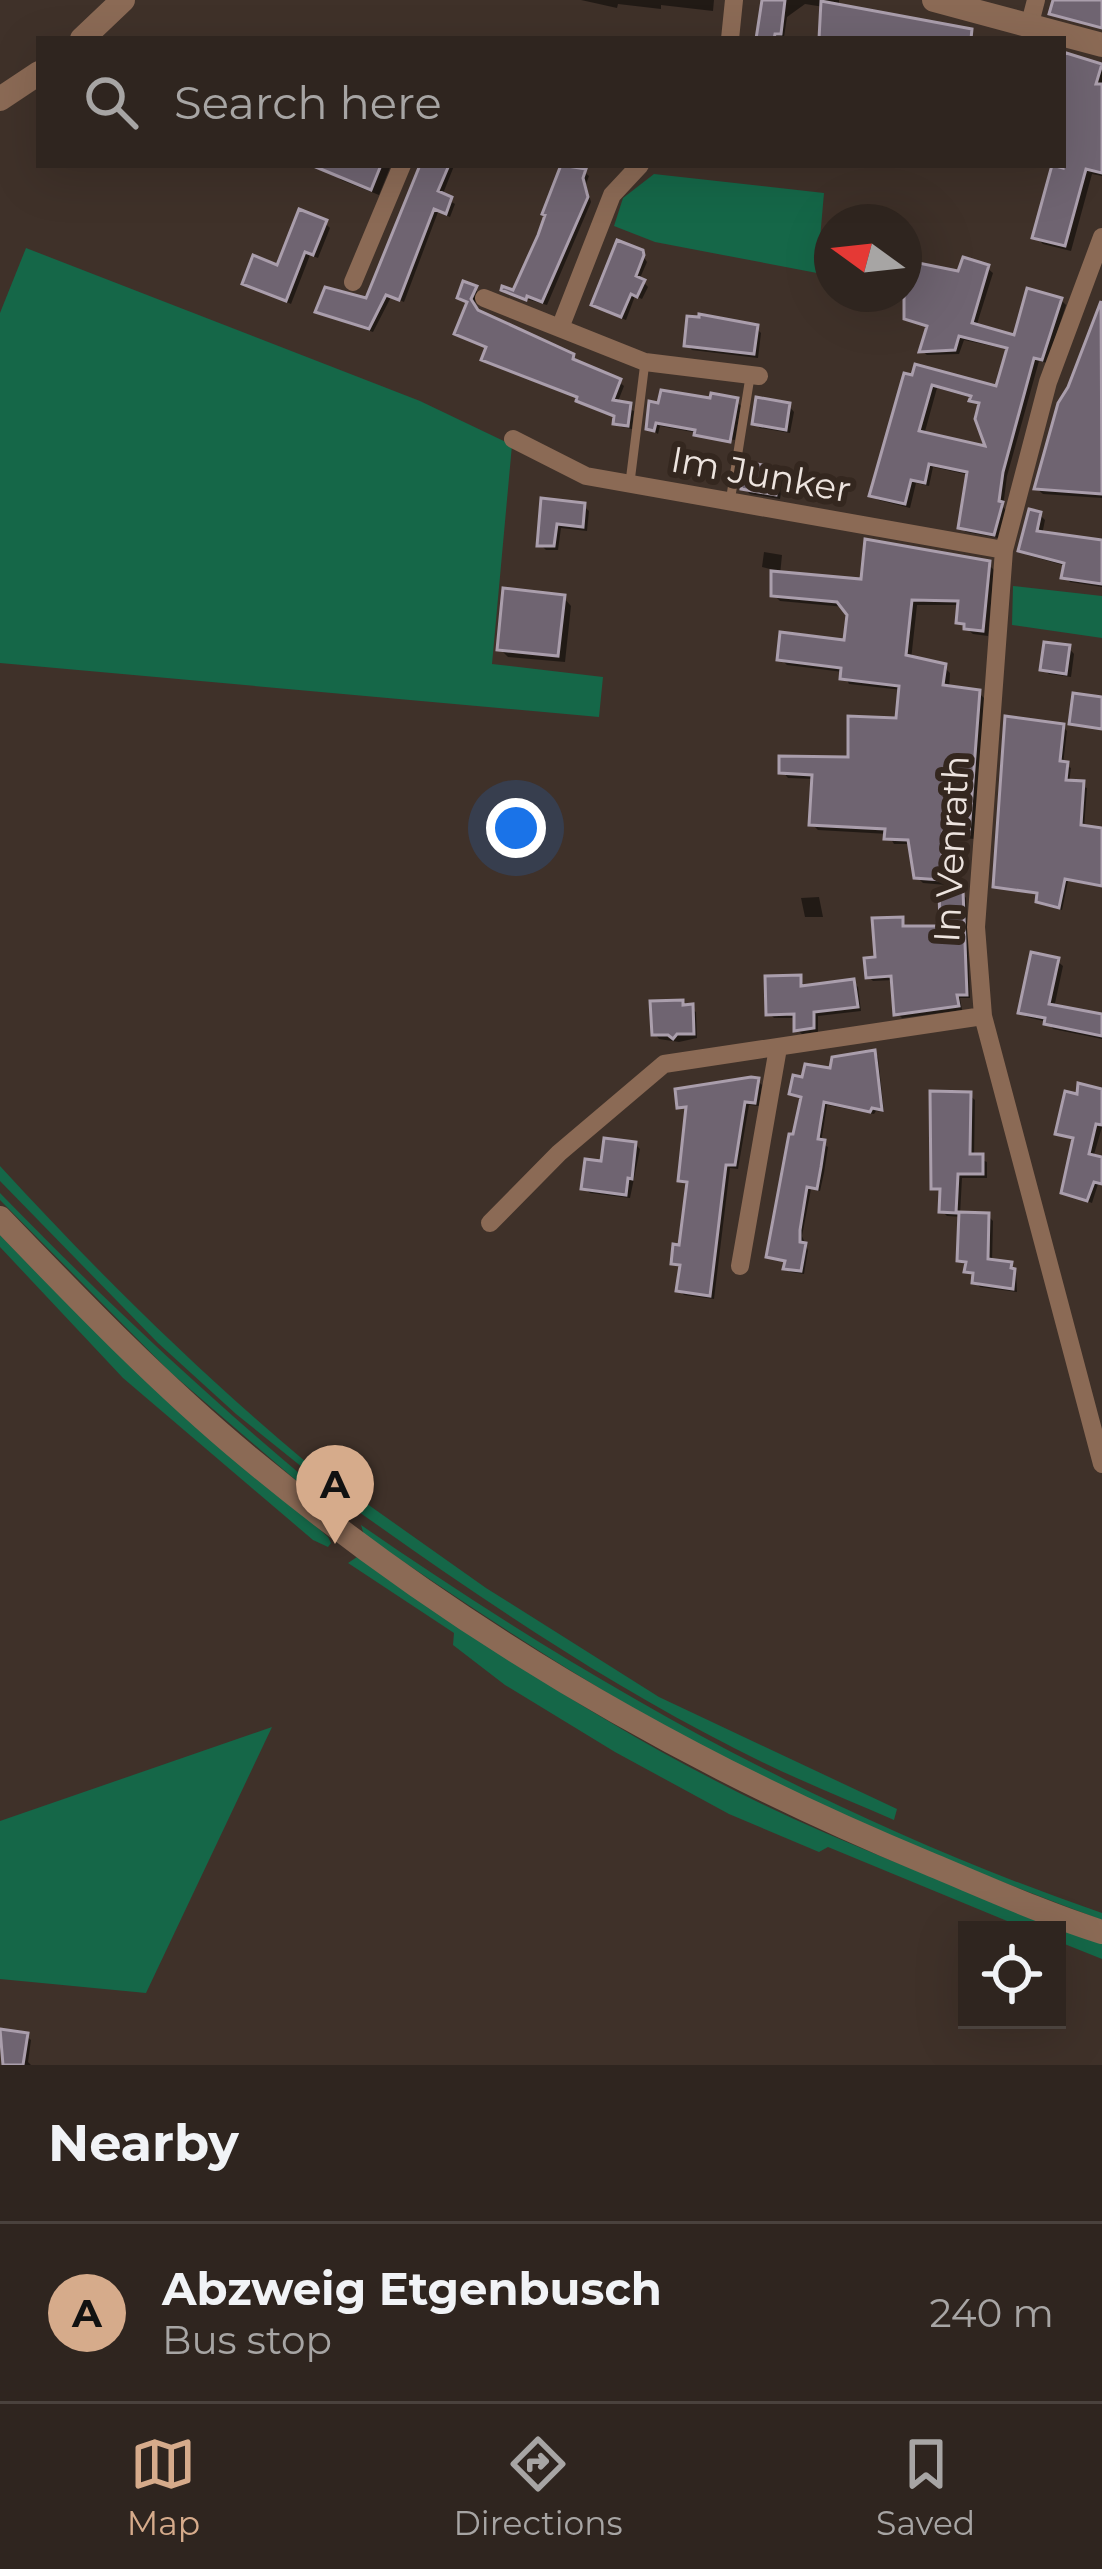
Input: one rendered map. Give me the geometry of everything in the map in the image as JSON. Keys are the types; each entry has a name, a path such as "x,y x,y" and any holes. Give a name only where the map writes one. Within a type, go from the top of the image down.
{"street":[{"path":"85,36 122,0"},
{"path":"730,36 734,0"},
{"path":"934,0 1102,45"},
{"path":"1030,27 1036,0"},
{"path":"0,98 36,75"},
{"path":"352,282 401,168"},
{"path":"560,328 612,195 628,168"},
{"name":"In Venrath","path":"1102,237 1048,382 1004,550 976,927 983,1016 1102,1464"},
{"path":"484,298 645,362 755,376"},
{"name":"Im Junker","path":"513,439 586,476 1004,550"},
{"path":"490,1223 560,1154 664,1064 983,1016"},
{"path":"740,1266 778,1048"},
{"path":"0,1218 247,1456 344,1533 531,1661 656,1736 788,1803 1102,1932"}],"lane":[{"path":"630,484 645,362"},
{"path":"730,502 755,376"}],"green space":[{"path":"654,174 824,193 823,204 814,204 814,272 655,242 614,226 623,198"},
{"path":"26,248 420,401 512,445 492,664 603,677 599,717 0,663 0,313"},
{"path":"1013,586 1102,596 1102,638 1012,625"},
{"path":"0,1166 169,1339 351,1499 348,1504 236,1414 158,1343 0,1181"},
{"path":"0,1193 166,1355 340,1507 328,1508 170,1372 0,1200"},
{"path":"0,1235 52,1288 328,1537 328,1547 313,1540 123,1378 0,1247"},
{"path":"363,1501 486,1588 659,1697 897,1809 894,1820 754,1758 589,1667 359,1512"},
{"path":"361,1525 538,1641 718,1745 905,1836 1102,1913 1102,1920 901,1840 706,1748 490,1619 364,1535"},
{"path":"357,1557 532,1674 761,1804 1048,1921 1007,1921 828,1847 819,1852 729,1814 505,1685 453,1645 454,1633 348,1563"},
{"path":"272,1727 146,1993 0,1979 0,1821"},
{"path":"1066,1928 1102,1942 1102,1959 1066,1945"}],"building":[{"path":"762,0 785,0 781,34 756,36"},
{"path":"1053,0 1102,0 1102,28 1049,14"},
{"path":"821,1 972,29 971,36 819,36"},
{"path":"1066,53 1102,64 1096,84 1102,84 1102,173 1086,169 1065,246 1032,238 1051,168 1066,168"},
{"path":"318,168 380,168 371,190"},
{"path":"419,168 448,168 438,191 452,197 446,214 434,209 399,300 386,295 369,329 315,312 325,287 366,298"},
{"path":"560,168 586,169 583,178 588,197 542,302 501,290 502,286 513,290 538,235"},
{"path":"299,209 327,220 313,255 305,252 286,301 242,284 253,255 277,265"},
{"path":"617,240 643,250 644,255 636,276 645,280 637,297 631,294 621,317 591,305"},
{"path":"963,257 989,265 972,323 1014,335 1027,288 1062,298 1042,360 1034,358 1003,472 999,501 1003,502 994,535 958,528 967,472 929,464 925,483 911,480 905,504 869,496 904,373 912,375 915,364 996,386 1007,348 959,336 955,350 919,352 927,326 904,319 904,312 922,312 922,264 958,271","holes":["932,385 971,396 969,401 979,403 975,419 985,446 919,431"]},
{"path":"463,281 477,286 471,299 478,310 621,379 613,400 631,403 628,426 613,424 614,416 576,401 577,397 481,360 486,347 454,334 467,302 457,298"},
{"path":"1101,301 1102,494 1034,489 1058,403"},
{"path":"687,316 758,325 754,354 684,346"},
{"path":"661,390 738,398 730,442 656,423 654,431 646,429 649,401 658,403"},
{"path":"756,397 790,403 786,430 752,424"},
{"path":"746,462 780,468 776,495 741,489"},
{"path":"541,498 585,503 583,527 557,524 554,546 537,546"},
{"path":"1029,509 1041,512 1037,531 1102,540 1102,584 1061,578 1064,563 1018,551"},
{"path":"865,539 990,561 983,631 956,623 958,601 912,600 906,655 946,664 943,685 980,690 969,834 943,832 941,880 914,878 908,840 884,839 885,829 809,825 812,775 779,773 779,756 848,757 848,716 896,718 899,686 840,679 841,668 777,660 780,632 844,640 847,615 837,602 771,596 771,571 861,579"},
{"path":"503,588 565,595 558,656 497,650"},
{"path":"1044,642 1070,645 1066,674 1040,670"},
{"path":"1073,693 1102,697 1102,729 1069,724"},
{"path":"1005,716 1064,724 1060,761 1068,762 1066,780 1084,781 1081,825 1102,828 1102,886 1065,879 1059,908 1036,902 1037,893 993,887"},
{"path":"963,890 967,995 957,995 959,1006 894,1015 891,976 866,978 864,958 875,957 872,918 903,917 903,926 940,926 939,891"},
{"path":"1031,952 1059,958 1049,1004 1102,1014 1102,1036 1044,1024 1045,1018 1018,1013"},
{"path":"801,975 801,986 854,979 858,1007 814,1012 814,1028 794,1031 794,1014 766,1015 765,976"},
{"path":"683,1000 683,1005 693,1004 694,1034 677,1034 673,1039 652,1035 650,1001"},
{"path":"875,1050 882,1110 872,1108 870,1112 824,1102 818,1139 825,1140 817,1189 807,1187 800,1230 800,1242 806,1243 801,1271 783,1269 785,1261 766,1257 789,1134 793,1134 801,1097 789,1094 793,1075 802,1077 805,1064 830,1068 832,1057"},
{"path":"759,1078 755,1103 745,1102 735,1165 726,1165 710,1296 676,1291 680,1265 671,1264 673,1244 679,1245 687,1182 678,1181 686,1107 677,1108 675,1089"},
{"path":"1078,1083 1102,1089 1102,1125 1096,1124 1089,1154 1102,1157 1102,1184 1094,1182 1087,1201 1061,1193 1073,1138 1055,1134 1065,1091 1077,1094"},
{"path":"930,1091 971,1092 970,1154 983,1154 983,1174 958,1174 956,1213 939,1212 940,1189 931,1189"},
{"path":"604,1138 636,1142 626,1195 581,1189 585,1159 601,1161"},
{"path":"959,1212 989,1213 988,1259 1012,1262 1013,1289 972,1283 973,1273 964,1272 966,1262 957,1261"},
{"path":"0,2029 28,2033 23,2065 3,2065"}],"place":[{"name":"Abzweig Etgenbusch","path":"335,1544"}]}
